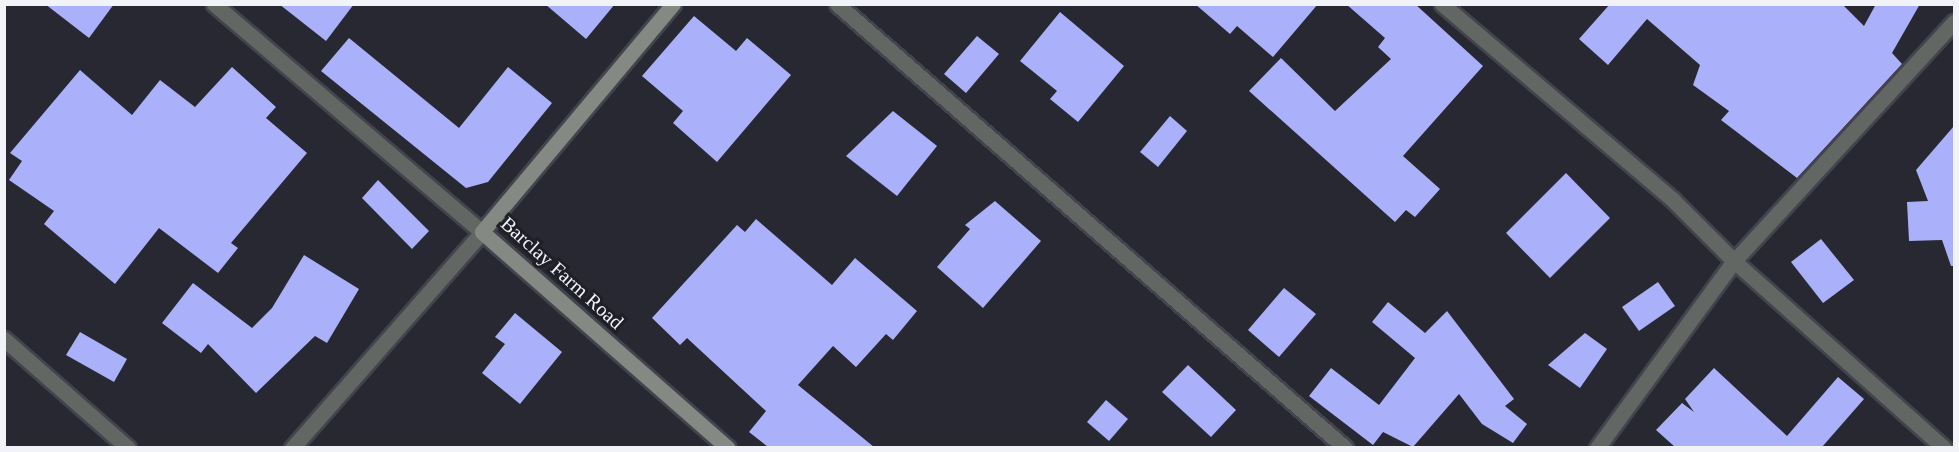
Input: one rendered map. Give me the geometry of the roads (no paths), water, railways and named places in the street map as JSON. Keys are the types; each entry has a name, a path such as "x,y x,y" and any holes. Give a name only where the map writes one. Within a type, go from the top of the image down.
{"street":[{"path":"214,4 482,232 292,447"},
{"name":"Barclay Farm Road","path":"673,4 482,232 728,447"},
{"path":"837,4 1345,447"},
{"path":"1442,4 1673,200 1734,261 1944,447"},
{"path":"1597,447 1734,261 1954,22"},
{"path":"4,339 128,447"}]}
